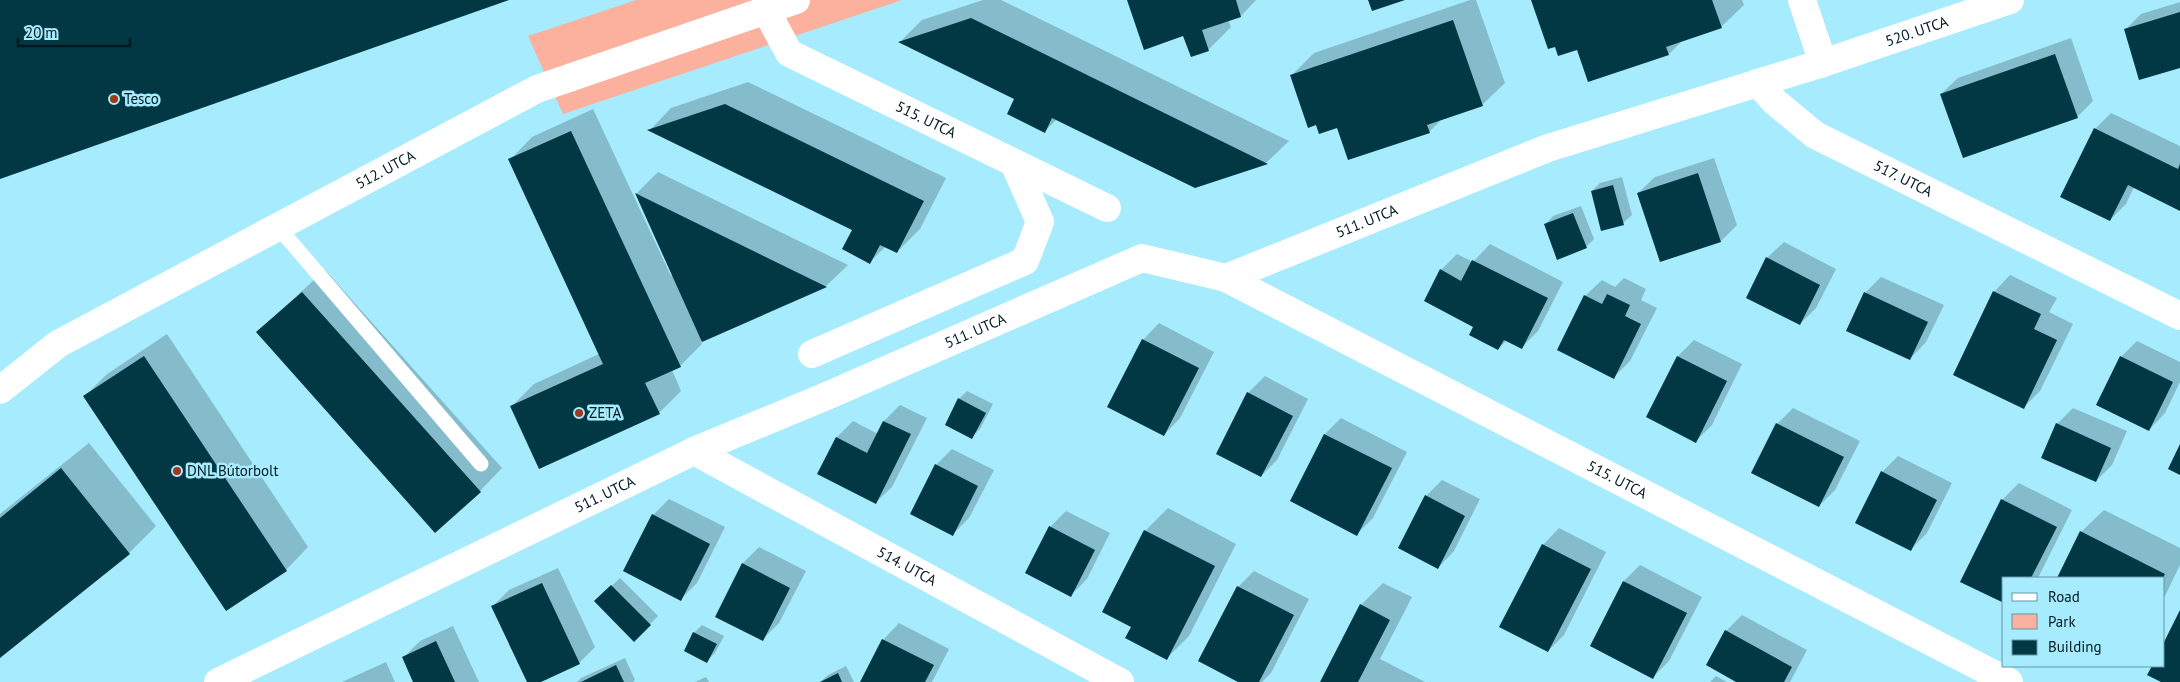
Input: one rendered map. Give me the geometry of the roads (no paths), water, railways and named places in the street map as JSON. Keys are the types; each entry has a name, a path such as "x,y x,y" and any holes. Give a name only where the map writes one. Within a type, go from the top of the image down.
{"street":[{"name":"512. UTCA","path":"0,390 58,344 537,89 796,0"},
{"path":"1758,83 1823,62 1802,0"},
{"name":"520. UTCA","path":"1823,62 2010,0"},
{"name":"515. UTCA","path":"766,10 789,53 1107,208"},
{"name":"511. UTCA","path":"218,682 694,452 838,392 1142,258 1226,278 1548,148 1758,83"},
{"name":"517. UTCA","path":"1758,83 1774,101 1815,135 2180,316"},
{"path":"812,354 1025,261 1040,222 1014,163"},
{"name":"515. UTCA","path":"1226,278 1991,679"},
{"name":"514. UTCA","path":"694,452 1101,679"}],"lane":[{"path":"278,227 481,464"}],"place":[{"name":"Tesco","path":"114,99"},
{"name":"ZETA","path":"579,413"},
{"name":"DNL Bútorbolt","path":"177,471"}]}
